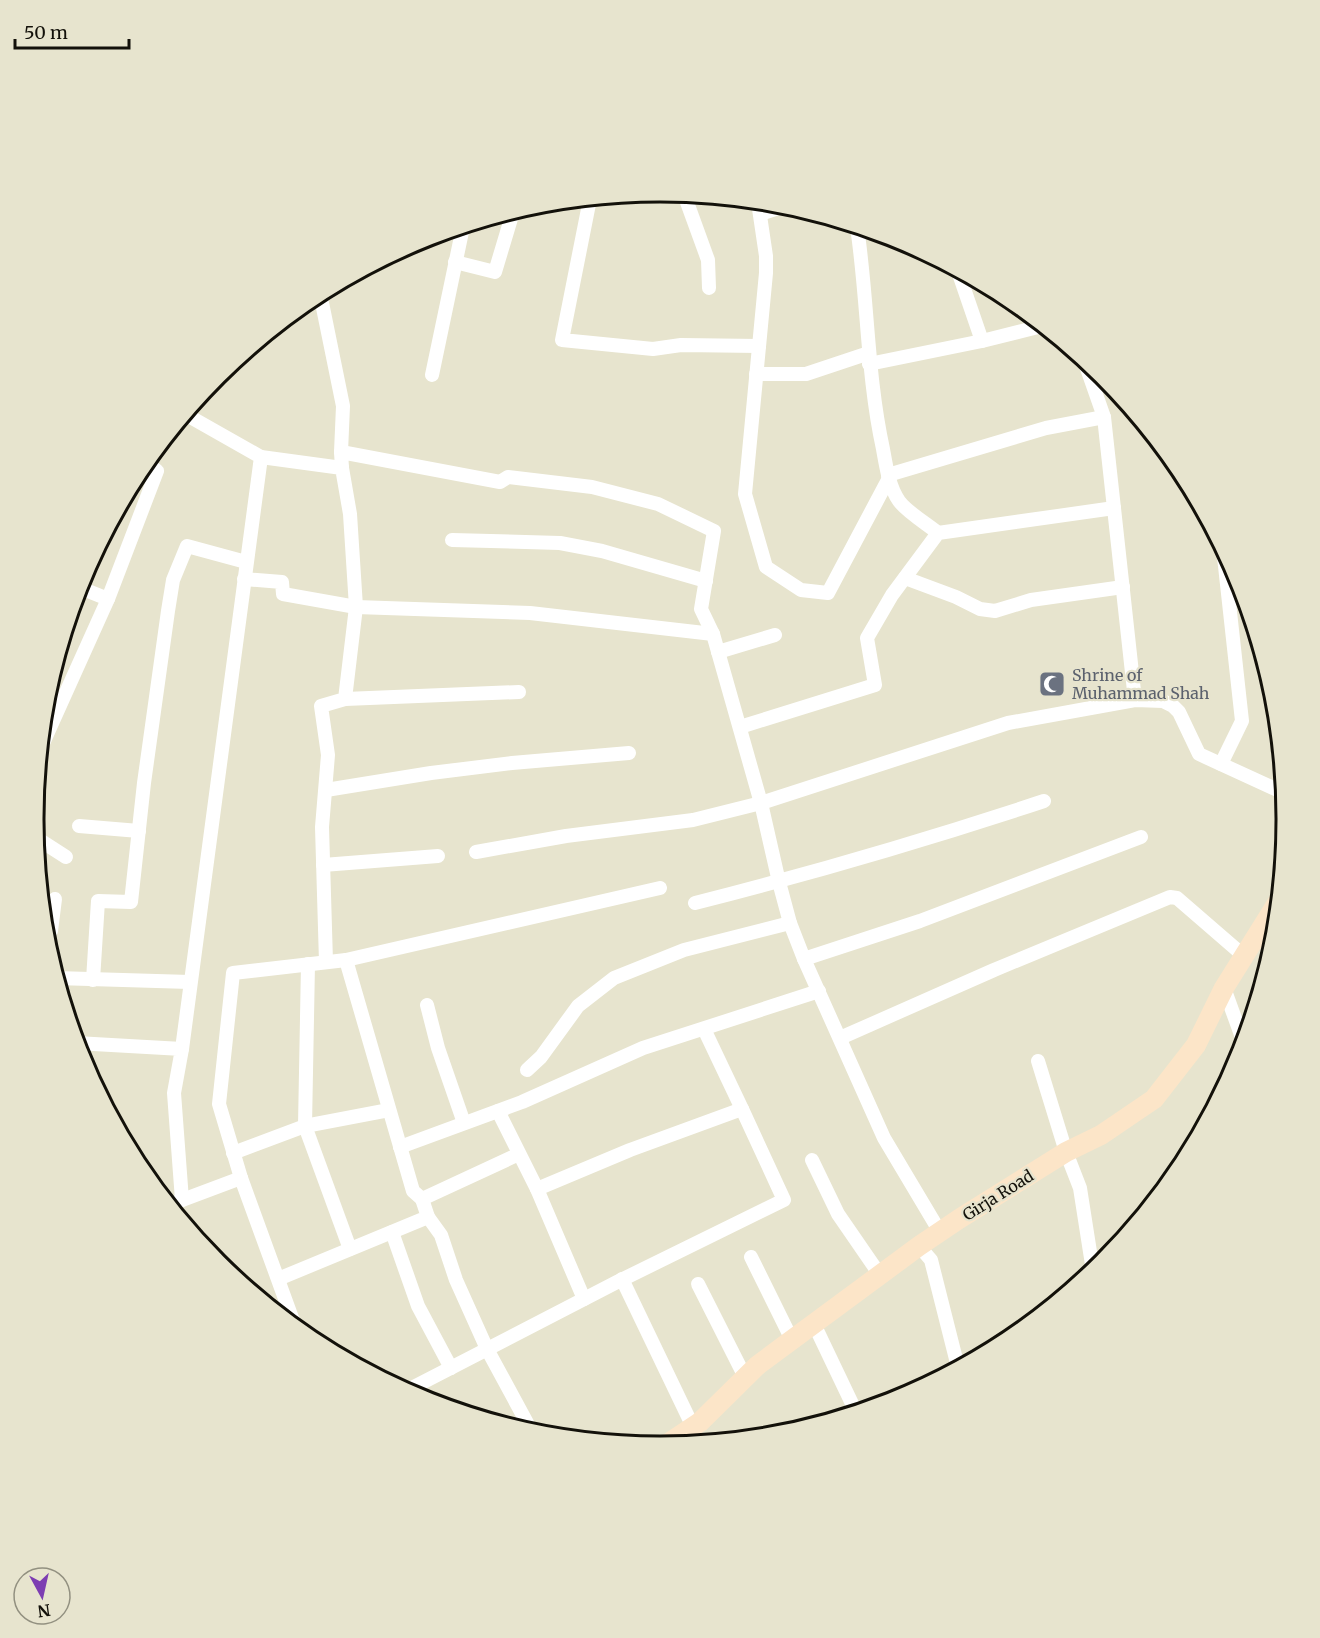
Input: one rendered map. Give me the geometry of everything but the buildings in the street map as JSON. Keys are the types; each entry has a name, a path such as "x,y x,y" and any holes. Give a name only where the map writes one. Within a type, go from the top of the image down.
{"main road":[{"name":"Girja Road","path":"688,1434 758,1365 920,1246 1066,1152 1101,1135 1154,1099 1196,1045 1224,988 1268,917"}],"street":[{"path":"687,203 708,260 709,288"},
{"path":"588,207 562,340 653,349 681,345 759,346"},
{"path":"759,211 766,273 745,494 766,567 801,590 828,593 888,476 1046,428 1104,417"},
{"path":"456,262 495,272 510,221"},
{"path":"432,375 461,235"},
{"path":"858,235 864,274 869,358 888,476 899,502 938,533"},
{"path":"962,282 982,341"},
{"path":"322,303 343,406 342,468 350,514 356,607 345,699"},
{"path":"756,374 806,374 869,358 982,341 1033,328"},
{"path":"1090,378 1104,417 1135,700"},
{"path":"192,418 261,457 342,468"},
{"path":"341,452 500,482 508,477 592,487 658,504 714,531 701,609 713,634 740,727 790,923 884,1138 940,1232"},
{"path":"176,1200 174,1094 182,1049 261,457"},
{"path":"51,726 108,599 157,471 153,468"},
{"path":"740,727 875,685 867,639 892,595 938,533 1114,508"},
{"path":"452,540 560,543 602,551 706,581"},
{"path":"93,980 98,902 131,902 168,611 176,572 187,546 246,562"},
{"path":"1221,764 1242,721 1226,574"},
{"path":"905,578 956,597 980,609 995,611 1031,600 1123,587"},
{"path":"244,579 282,582 283,594 356,607 530,613 713,634"},
{"path":"87,591 108,599"},
{"path":"718,652 775,635"},
{"path":"326,962 322,827 328,755 321,705 345,699 519,692"},
{"path":"476,852 566,836 693,820 761,803 1008,723 1135,700 1163,701 1173,706 1179,712 1199,754 1275,789"},
{"path":"326,790 500,765 629,753"},
{"path":"695,903 779,882 967,827 1044,801"},
{"path":"79,826 139,831"},
{"path":"804,959 920,921 1141,837"},
{"path":"45,843 66,856"},
{"path":"323,865 438,856"},
{"path":"290,1312 241,1178 219,1104 233,973 346,960 660,888"},
{"path":"840,1038 1170,897 1177,898 1244,956"},
{"path":"52,921 55,899"},
{"path":"527,1070 541,1058 578,1005 614,978 684,950 790,923"},
{"path":"346,960 413,1191 422,1199 428,1217 441,1235 456,1280 487,1349 526,1420"},
{"path":"308,964 305,1126 351,1249"},
{"path":"65,978 190,982"},
{"path":"1224,988 1239,1030"},
{"path":"400,1147 522,1102 643,1048 819,991"},
{"path":"427,1005 438,1048 464,1123"},
{"path":"417,1386 584,1299 784,1200 704,1029"},
{"path":"86,1044 182,1049"},
{"path":"1038,1061 1066,1152 1080,1188 1091,1259"},
{"path":"537,1189 630,1150 742,1109"},
{"path":"233,1153 305,1126 389,1110"},
{"path":"498,1111 537,1189 584,1299"},
{"path":"422,1199 519,1154"},
{"path":"812,1160 838,1214 880,1275"},
{"path":"177,1202 241,1178"},
{"path":"278,1279 428,1217"},
{"path":"392,1232 418,1306 451,1368"},
{"path":"920,1246 931,1260 956,1359"},
{"path":"751,1257 792,1340"},
{"path":"622,1280 688,1434"},
{"path":"698,1284 745,1377"},
{"path":"814,1324 852,1405"}],"place":[{"name":"Shrine of Muhammad Shah","path":"1052,684"}]}
